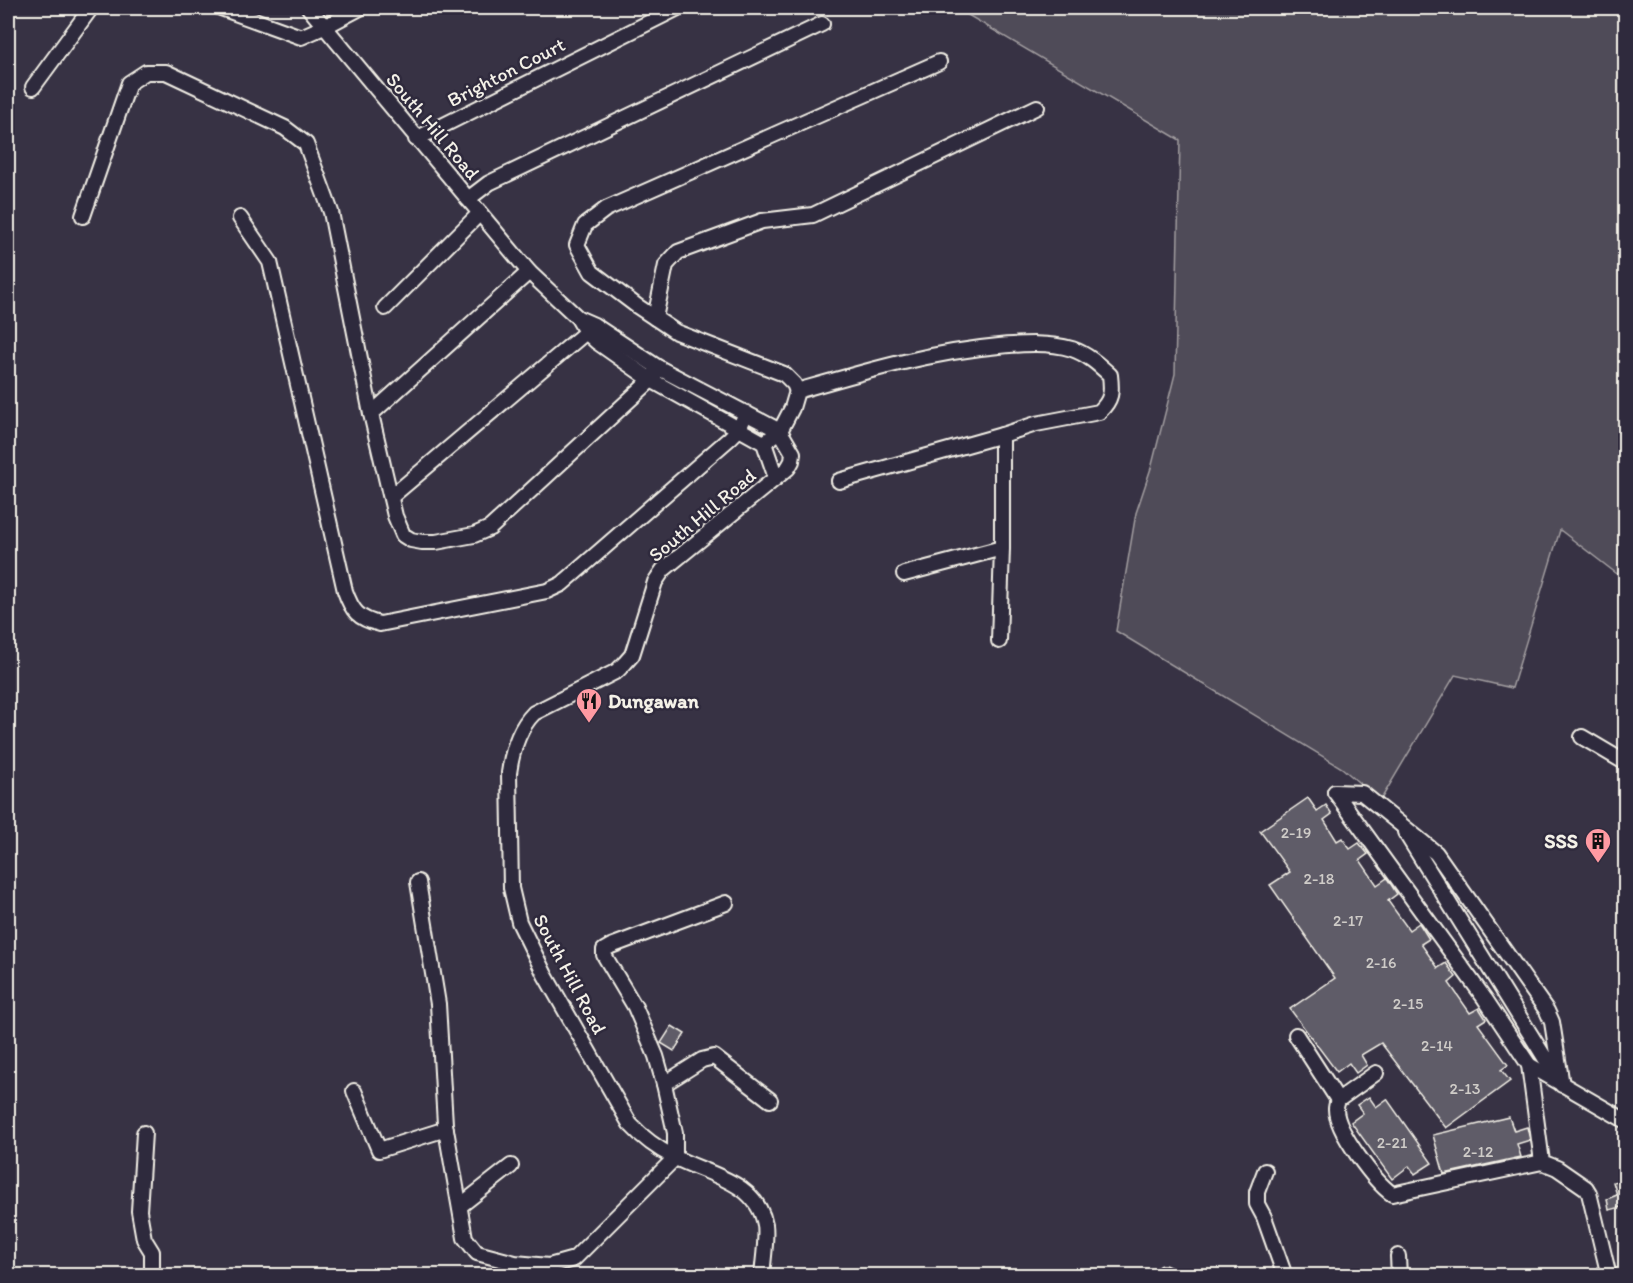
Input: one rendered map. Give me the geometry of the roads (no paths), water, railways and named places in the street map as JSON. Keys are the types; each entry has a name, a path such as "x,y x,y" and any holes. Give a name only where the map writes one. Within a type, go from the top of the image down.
{"street":[{"path":"33,87 91,8"},
{"path":"221,8 301,37 360,8"},
{"name":"South Hill Road","path":"309,8 529,272 578,318 590,328 659,368 780,431 793,453 788,468 663,570 655,582 632,655 626,663 617,670 534,713 523,727 511,756 509,773 511,888 519,922 545,975 630,1124 640,1134 675,1158 739,1185 758,1204 765,1227 762,1275"},
{"name":"Brighton Court","path":"417,138 678,8"},
{"path":"468,200 489,183 822,24"},
{"path":"764,443 780,431 792,408 797,391 794,384 784,374 676,332 592,272 577,245 585,225 606,209 939,62"},
{"path":"83,216 129,83 146,72 166,72 285,128 306,144 331,212 370,414 398,526 403,535 422,543 482,532 490,528 651,380 659,368"},
{"path":"655,318 666,265 678,252 762,221 813,215 1037,107"},
{"path":"385,308 480,213"},
{"path":"240,218 270,262 345,591 358,615 367,621 380,624 554,588 571,576 730,438 739,429 746,414"},
{"path":"370,414 529,272"},
{"path":"391,497 590,328"},
{"name":"South Hill Road","path":"590,328 597,342 651,380 764,443 776,478"},
{"path":"797,391 880,368 968,349 1023,344 1072,349 1085,355 1110,375 1112,390 1110,397 1099,412 1036,424 839,481"},
{"path":"999,641 1002,435"},
{"path":"904,574 1002,549"},
{"path":"1582,737 1626,763"},
{"path":"1562,1085 1552,1022 1547,1011 1436,853 1362,793 1335,792 1485,999 1529,1065 1562,1085 1626,1121"},
{"path":"1400,823 1562,1085"},
{"path":"418,882 438,1004 446,1130 465,1238 477,1253 515,1263 549,1266 574,1259 675,1158 675,1133 656,1056 635,1007 604,955 604,950 726,903"},
{"path":"1296,1035 1338,1100"},
{"path":"664,1084 702,1060 714,1057 770,1100"},
{"path":"1529,1065 1542,1162"},
{"path":"1376,1073 1338,1100 1336,1109 1343,1131 1362,1161 1384,1188 1392,1194 1542,1162 1557,1168 1586,1188 1589,1193 1609,1275"},
{"path":"354,1091 379,1150 446,1130"},
{"path":"144,1133 139,1211 144,1239 152,1252 152,1275"},
{"path":"459,1206 511,1166"},
{"path":"1265,1171 1257,1192 1257,1204 1285,1275"},
{"path":"1398,1256 1399,1275"},
{"path":"1163,1275 1163,1273 1170,1275"}],"place":[{"name":"Dungawan","path":"589,724"},
{"name":"SSS","path":"1598,864"}]}
